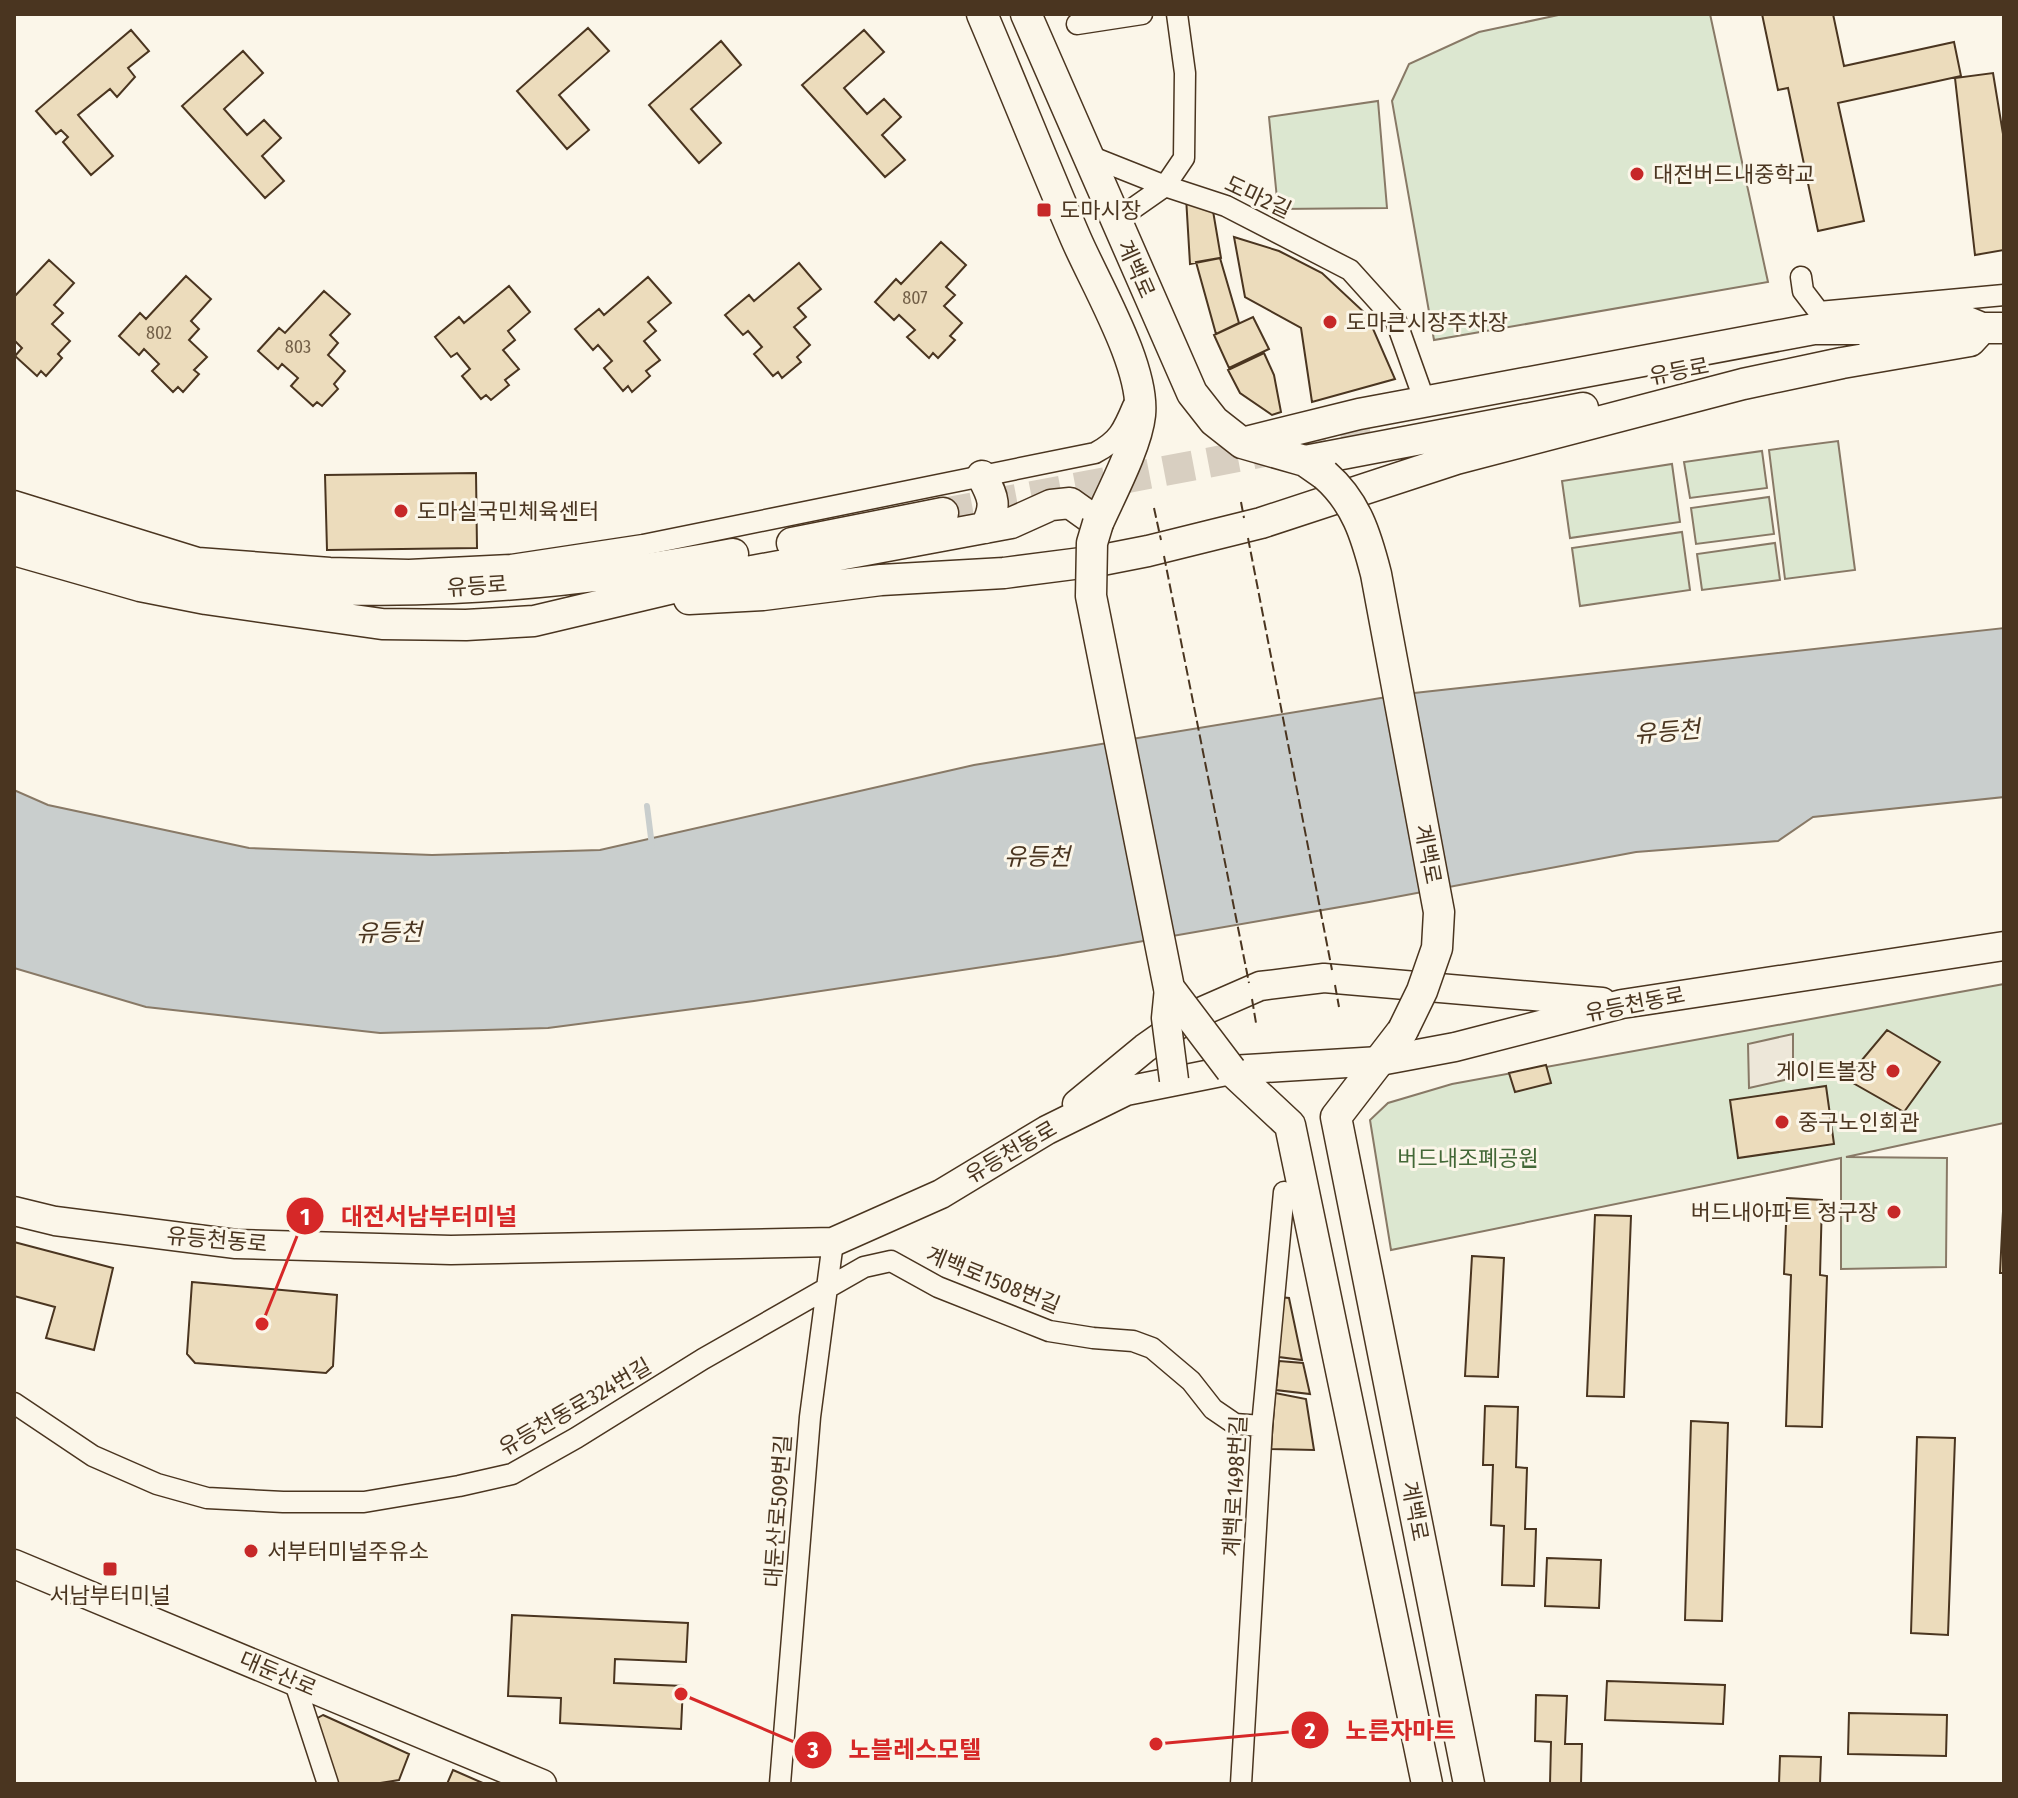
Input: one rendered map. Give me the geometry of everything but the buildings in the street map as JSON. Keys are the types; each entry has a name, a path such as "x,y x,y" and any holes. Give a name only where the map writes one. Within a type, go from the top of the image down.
{"main road":[{"name":"계백로","path":"982,14 1070,226 1130,359 1140,390 1140,416 1134,438 1092,543 1091,596 1169,988 1231,1070 1290,1125 1427,1784"},
{"name":"계백로","path":"1026,14 1192,393 1214,421 1242,443 1315,468 1342,489 1363,525 1376,574 1439,912 1437,948 1422,991 1403,1030 1336,1117 1469,1784"},
{"name":"유등로","path":"1375,431 1886,329 1958,318 1993,328"},
{"name":"유등로","path":"1743,384 1970,341 1993,328"},
{"path":"1242,443 1425,402 1814,329 1886,329"},
{"path":"1315,468 1351,453 1621,401 1743,384"},
{"path":"615,603 763,595 881,580 1004,573 1110,559 1261,523 1456,459 1743,384"},
{"path":"1341,419 1338,428 1351,453"},
{"path":"982,476 990,491 994,511 985,528"},
{"path":"615,603 720,577 1011,523 1051,505 1070,503 1098,523"},
{"name":"유등로","path":"14,520 141,552 166,571 299,587 431,588 647,571 943,513"},
{"name":"유등로","path":"14,550 140,586 193,597 382,624 466,625 534,621 615,603"},
{"name":"유등천동로","path":"14,1211 55,1221 236,1244 451,1250 833,1242 941,1194 1047,1130 1126,1091 1231,1070 1380,1061 1455,1047 1622,1004 2004,946"},
{"path":"1047,1130 1145,1048 1189,1017 1260,986 1324,978 1622,1004"},
{"path":"1169,988 1166,1018 1174,1080"},
{"name":"대둔산로","path":"14,1564 542,1784"}],"street":[{"path":"1077,24 1142,14"},
{"path":"1115,221 1165,186 1184,158 1185,73 1177,14"},
{"name":"도마2길","path":"1087,155 1226,206 1350,270 1396,321 1425,402"},
{"path":"1801,277 1803,291 1819,312 2004,295"},
{"path":"14,501 141,552 330,568 409,570 511,565 643,545 1095,453 1112,444 1125,426 1140,390"},
{"name":"계백로1498번길","path":"1241,1784 1262,1426 1284,1192"},
{"name":"대둔산로509번길","path":"780,1784 810,1417 833,1242"},
{"name":"계백로1508번길","path":"827,1289 864,1267 891,1261 938,1287 1049,1331 1133,1341 1152,1348 1191,1381 1213,1409 1235,1424 1262,1426"},
{"name":"유등천동로324번길","path":"14,1403 93,1456 157,1484 207,1498 364,1502 512,1474 703,1359 827,1289"},
{"path":"294,1680 328,1784"}],"green space":[{"path":"1563,14 1710,14 1768,282 1434,340 1392,101 1409,64 1479,32"},
{"path":"1378,101 1387,208 1278,209 1269,117"},
{"path":"1838,441 1855,570 1785,579 1769,450"},
{"path":"1762,451 1767,488 1690,498 1684,462"},
{"path":"1672,464 1680,522 1570,538 1562,481"},
{"path":"1769,497 1774,534 1696,544 1691,508"},
{"path":"1682,532 1690,590 1580,606 1572,548"},
{"path":"1775,543 1780,580 1702,590 1697,554"},
{"name":"버드내조폐공원","path":"2004,984 2004,1123 1846,1157 1947,1158 1946,1267 1841,1269 1841,1158 1391,1250 1370,1120 1388,1103 1452,1084"}],"shaded area":[{"path":"1793,1034 1793,1078 1749,1088 1748,1044"}],"water":[{"name":"유등천","path":"2004,628 2004,797 1813,817 1778,841 1636,852 1057,956 548,1028 380,1033 146,1007 14,968 14,790 48,805 249,848 432,855 600,850 974,765 1405,694"}],"waterway":[{"path":"647,806 652,846"}],"tunnel":[{"path":"943,513 1375,431"}],"fence":[{"path":"1241,502 1244,518"},
{"path":"1154,508 1161,540"},
{"path":"1248,538 1332,970"},
{"path":"1164,556 1249,983"},
{"path":"1335,985 1339,1007"},
{"path":"1252,999 1256,1023"}],"place":[{"name":"대전버드내중학교","path":"1637,174"},
{"name":"도마시장","path":"1044,210"},
{"name":"도마큰시장주차장","path":"1330,322"},
{"name":"도마실국민체육센터","path":"401,511"},
{"name":"게이트볼장","path":"1893,1071"},
{"name":"중구노인회관","path":"1782,1122"},
{"name":"버드내아파트 정구장","path":"1894,1212"},
{"name":"대전서남부터미널","path":"262,1324"},
{"name":"서부터미널주유소","path":"251,1551"},
{"name":"서남부터미널","path":"110,1569"},
{"name":"노블레스모텔","path":"681,1694"},
{"name":"노른자마트","path":"1156,1744"}]}
